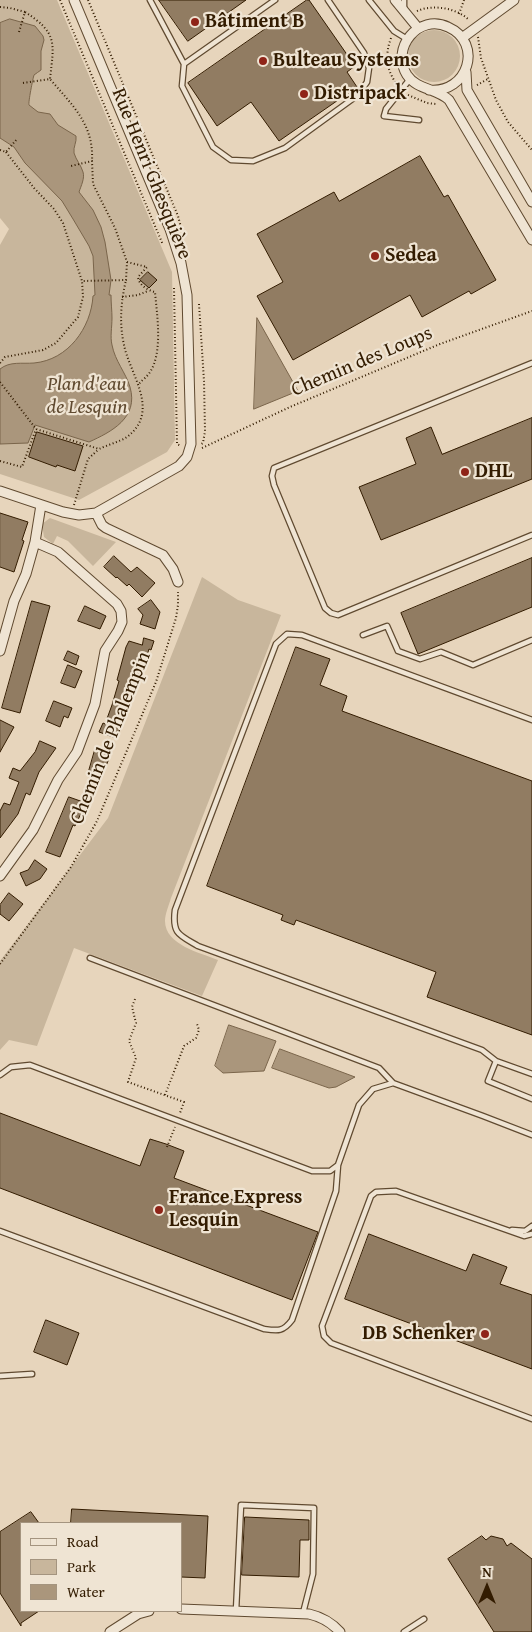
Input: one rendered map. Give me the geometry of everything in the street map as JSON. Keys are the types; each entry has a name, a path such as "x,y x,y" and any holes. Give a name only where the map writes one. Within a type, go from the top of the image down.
{"street":[{"name":"Rue Henri Ghesquière","path":"74,0 170,229 181,263 188,306 190,451"},
{"path":"395,0 418,28"},
{"path":"462,38 514,0"},
{"path":"532,202 468,90 466,70 468,54 462,38 455,30 440,24 428,24 418,28 407,39 402,49 404,70 410,80 449,100 532,240"},
{"path":"429,90 440,90 451,86 460,80 466,70"},
{"path":"0,491 72,514 96,513 179,466 190,451"},
{"path":"0,651 14,601 26,574 36,542 40,505"},
{"path":"96,513 102,526 163,555 173,569 178,582"},
{"path":"0,876 33,830 58,780 77,752 95,704 105,651 122,622 122,616 117,604 58,552 36,542"},
{"path":"182,1610 303,1614 320,1617 331,1623 340,1632"},
{"path":"110,1632 138,1614 145,1612"}],"lane":[{"path":"150,0 184,64 182,86 213,147 231,160 253,160 285,148 358,95 367,82 369,68 364,53 328,0"},
{"path":"184,64 275,0"},
{"path":"369,0 394,31 407,39"},
{"path":"404,0 406,13"},
{"path":"410,80 386,109 384,116 419,120"},
{"path":"530,364 274,468 272,476 274,485 326,608 330,613 338,615 532,535"},
{"path":"363,635 387,626 398,651 420,659 441,652 473,665 532,640"},
{"path":"532,720 302,635 287,634 276,644 176,910 174,922 179,935 198,946 482,1050 496,1061 532,1074"},
{"path":"90,958 379,1068 393,1083 532,1135"},
{"path":"496,1061 488,1081 532,1099"},
{"path":"0,1074 11,1066 30,1065 312,1171 330,1171 338,1165"},
{"path":"0,1231 264,1329 278,1330 286,1327 292,1320 336,1191 338,1165 359,1105 373,1089 393,1083"},
{"path":"532,1239 396,1191 376,1192 371,1196 322,1326 324,1336 331,1343 532,1419"},
{"path":"507,1230 525,1231 532,1226"},
{"path":"524,1236 532,1234"},
{"path":"0,1376 32,1374"},
{"path":"236,1611 241,1505 314,1508 313,1574 303,1614"},
{"path":"404,1632 424,1619"}],"path":[{"name":"Rue Henri Ghesquière","path":"60,0 165,249"},
{"path":"459,14 464,0"},
{"path":"0,7 25,12 39,21 50,34 53,48 50,79 76,109 87,126 92,152 93,184 115,228 127,262 126,280 122,297 121,323 124,345 139,384 144,408 138,424 127,437 99,449 88,459 72,514"},
{"path":"406,13 430,7 445,9 466,18 475,27 481,58 501,111 532,150"},
{"path":"19,32 25,12"},
{"path":"394,31 388,46 387,61 392,79 402,91 418,100 433,104 449,100"},
{"path":"23,83 50,79"},
{"path":"468,90 488,80"},
{"path":"6,152 17,139"},
{"path":"0,150 6,152 34,188 54,209 63,223 82,281 83,296 78,317 56,344 43,350 5,358 0,363"},
{"path":"71,166 92,161"},
{"path":"127,262 147,268 138,277 139,282 148,291"},
{"path":"82,281 126,280"},
{"name":"Rue Henri Ghesquière","path":"174,287 177,444 190,451"},
{"path":"122,297 138,295 148,291 155,292 158,330 155,358 150,372 139,384"},
{"name":"Chemin des Loups","path":"206,446 281,411 440,344 532,311"},
{"path":"0,382 36,429 99,449"},
{"path":"0,461 22,467 36,429"},
{"name":"Chemin de Phalempin","path":"0,964 71,867 97,821 156,682 178,605 178,582"},
{"path":"135,999 132,1007 136,1023 129,1041 136,1058 128,1082 184,1102 167,1147"},
{"path":"165,1095 184,1046 196,1038 199,1030 197,1024"}],"green space":[{"name":"Plan d'eau de Lesquin","path":"0,0 57,0 172,272 175,440 167,452 79,500 0,474 0,245 9,229 0,218"},
{"path":"434,30 444,32 452,38 458,46 460,56 458,66 452,74 444,80 434,82 424,80 416,74 410,66 408,56 410,46 416,38 424,32"},
{"path":"50,518 116,542 93,566 68,541 57,536 53,544 44,537 42,524"},
{"path":"202,577 238,600 281,615 166,915 167,929 177,942 218,960 202,996 74,948 37,1046 9,1040 0,1050 0,961 108,818"}],"water":[{"path":"10,19 35,26 43,36 41,70 34,75 29,105 38,112 50,114 58,125 76,136 74,153 83,174 79,192 93,210 101,227 105,242 111,280 109,295 111,295 112,318 111,342 113,351 130,387 132,398 127,415 121,422 106,434 89,442 35,425 28,443 0,444 0,369 12,364 46,361 67,349 88,320 93,296 95,295 93,256 73,219 62,201 25,163 14,147 0,138 0,23"},
{"path":"257,318 298,391 254,409"},
{"path":"229,1025 276,1041 264,1071 223,1073 215,1066"},
{"path":"280,1049 355,1077 336,1087 329,1088 272,1068"}],"building":[{"name":"Bâtiment B","path":"159,0 246,0 188,41"},
{"path":"309,0 355,66 347,72 357,87 279,141 251,102 217,126 188,83"},
{"name":"Sedea","path":"420,156 444,197 448,195 496,280 471,294 469,291 422,317 410,295 293,360 257,296 283,282 257,234 334,192 339,201"},
{"path":"148,272 157,280 149,288 140,280"},
{"name":"DHL","path":"532,418 532,479 381,540 359,487 416,464 406,438 431,427 442,454"},
{"path":"37,432 83,446 75,471 57,465 56,467 29,457"},
{"path":"0,513 28,522 14,572 0,567"},
{"path":"114,556 131,572 137,567 155,583 142,597 129,584 127,586 104,567"},
{"path":"532,558 532,607 418,654 401,613"},
{"path":"151,600 160,612 155,629 140,624 143,615 138,609"},
{"path":"32,601 50,606 20,713 2,708"},
{"path":"85,606 106,616 100,629 78,621"},
{"path":"144,638 154,641 145,662 142,661 135,687 133,686 126,716 116,738 99,732 103,723 105,724 112,705 126,647 129,641 142,645"},
{"path":"296,647 330,659 320,685 347,696 342,711 532,781 532,1035 427,997 436,972 296,920 294,925 281,920 283,915 207,886"},
{"path":"68,651 79,656 76,665 64,660"},
{"path":"68,665 82,671 75,688 61,683"},
{"path":"54,701 72,708 68,718 64,716 60,727 46,721"},
{"path":"0,720 14,727 0,752"},
{"path":"40,741 56,748 39,772 30,795 26,793 18,814 0,838 0,811 4,803 10,805 19,782 9,778 13,768 20,771 35,752"},
{"path":"95,750 110,756 102,776 89,771"},
{"path":"69,797 86,803 75,826 73,825 60,857 46,852"},
{"path":"35,860 47,869 40,879 26,886 20,873 28,870"},
{"path":"9,893 23,904 9,921 0,914 0,905"},
{"name":"France Express Lesquin","path":"0,1113 140,1166 150,1139 166,1144 184,1151 174,1178 318,1232 292,1300 0,1188"},
{"name":"DB Schenker","path":"369,1234 466,1271 473,1254 507,1267 500,1284 532,1295 532,1369 345,1299"},
{"path":"46,1320 79,1333 67,1365 34,1352"},
{"path":"72,1509 208,1516 205,1578 182,1577 182,1522 71,1522"},
{"path":"31,1512 38,1522 20,1522 20,1612 38,1612 21,1623 21,1626 0,1593 0,1532"},
{"path":"245,1517 309,1520 309,1540 300,1540 299,1577 242,1575"},
{"path":"482,1536 486,1540 491,1536 503,1539 507,1546 511,1543 532,1559 532,1632 494,1632 448,1559"}],"place":[{"name":"Bâtiment B","path":"195,22"},
{"name":"Bulteau Systems","path":"263,61"},
{"name":"Distripack","path":"304,94"},
{"name":"Sedea","path":"375,256"},
{"name":"DHL","path":"465,472"},
{"name":"France Express Lesquin","path":"159,1210"},
{"name":"DB Schenker","path":"485,1334"}]}
